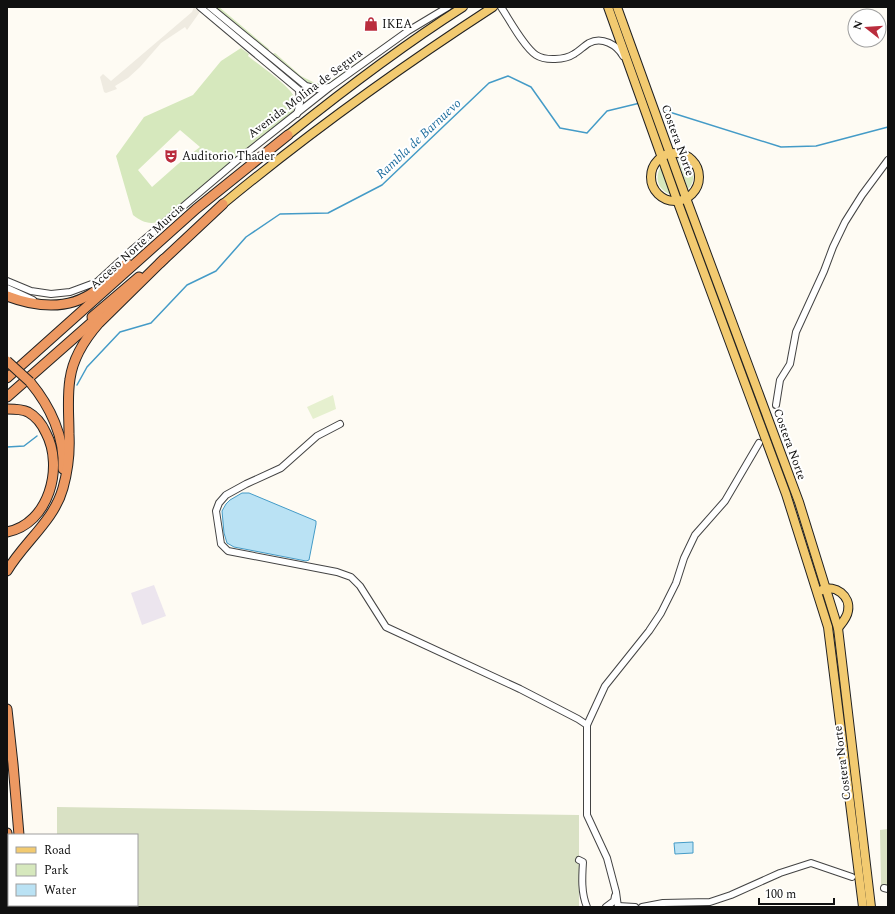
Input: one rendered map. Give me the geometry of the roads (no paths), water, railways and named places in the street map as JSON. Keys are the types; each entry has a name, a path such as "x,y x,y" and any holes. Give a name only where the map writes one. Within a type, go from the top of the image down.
{"highway":[{"name":"Acceso Norte a Murcia","path":"7,378 196,209 288,135"},
{"name":"Acceso Norte a Murcia","path":"7,392 224,204"},
{"path":"7,397 164,259 224,204"},
{"path":"7,296 37,305 65,305 78,301 94,292 155,238 196,209"},
{"path":"7,571 51,514 59,501 63,490 68,466 70,445 69,385 71,371 77,355 85,341 99,323 164,259"},
{"path":"7,361 30,382 48,408 62,444 63,476 51,514"},
{"path":"7,409 18,409 28,412 43,426 49,438 54,464 50,489 39,512 23,527 16,531 7,532"},
{"path":"7,709 19,834"},
{"path":"16,798 22,834"},
{"path":"7,833 8,845"}],"main road":[{"name":"Avenida Molina de Segura","path":"288,135 342,92 401,49 463,7"},
{"path":"224,204 292,148 379,83 493,7"},
{"name":"Costera Norte","path":"608,7 634,78 666,155 686,198 797,495 838,628 871,907"},
{"name":"Costera Norte","path":"617,7 666,155 677,200 786,494 828,627 863,907"},
{"path":"678,153 686,156 693,162 697,169 697,185 686,198 669,200 656,192 652,185 652,169 656,162 666,155 678,153"},
{"path":"818,592 826,588 838,590 847,602 847,614 838,628"}],"street":[{"path":"200,7 299,90 300,103 297,114"},
{"path":"210,7 306,86 318,89 330,87"},
{"name":"Avenida Molina de Segura","path":"7,281 31,291 51,294 70,292 97,282 133,249 234,164 330,87 408,31 448,7"},
{"path":"501,7 530,50 537,56 546,58 566,58 590,42 604,41 619,50 634,78"},
{"path":"776,405 780,380 790,364 796,332 824,271 833,247 845,222 862,195 888,160"},
{"path":"7,288 30,299 54,306"},
{"path":"340,424 317,436 281,468 226,495 219,503 216,511 221,544 228,551 337,572 351,577 360,586 386,627 520,689 587,725"},
{"path":"635,907 618,907 616,892 607,858 587,815 587,725 605,686 649,630 664,607 676,583 684,558 696,535 725,501 759,443"},
{"path":"579,860 583,862 583,890 584,900 587,907"},
{"path":"642,907 663,903 710,902 731,895 780,873 811,863 852,877"},
{"path":"606,907 614,902 616,892"},
{"path":"655,907 663,903"}],"water":[{"path":"242,493 249,493 316,521 309,560 306,561 234,547 227,543 224,533 222,511 230,500"},
{"path":"693,842 693,853 675,854 674,843"}],"waterway":[{"name":"Rambla de Barnuevo","path":"77,385 87,367 120,332 151,323 187,285 216,271 246,237 280,214 328,213 382,185 489,83 508,76 531,87 560,128 587,133 607,111 640,103"},
{"name":"Rambla de Barnuevo","path":"663,110 781,147 816,146 888,127"},
{"path":"7,447 24,446 37,436"}],"place":[{"name":"IKEA","path":"371,24"},
{"name":"Auditorio Thader","path":"171,156"}]}
